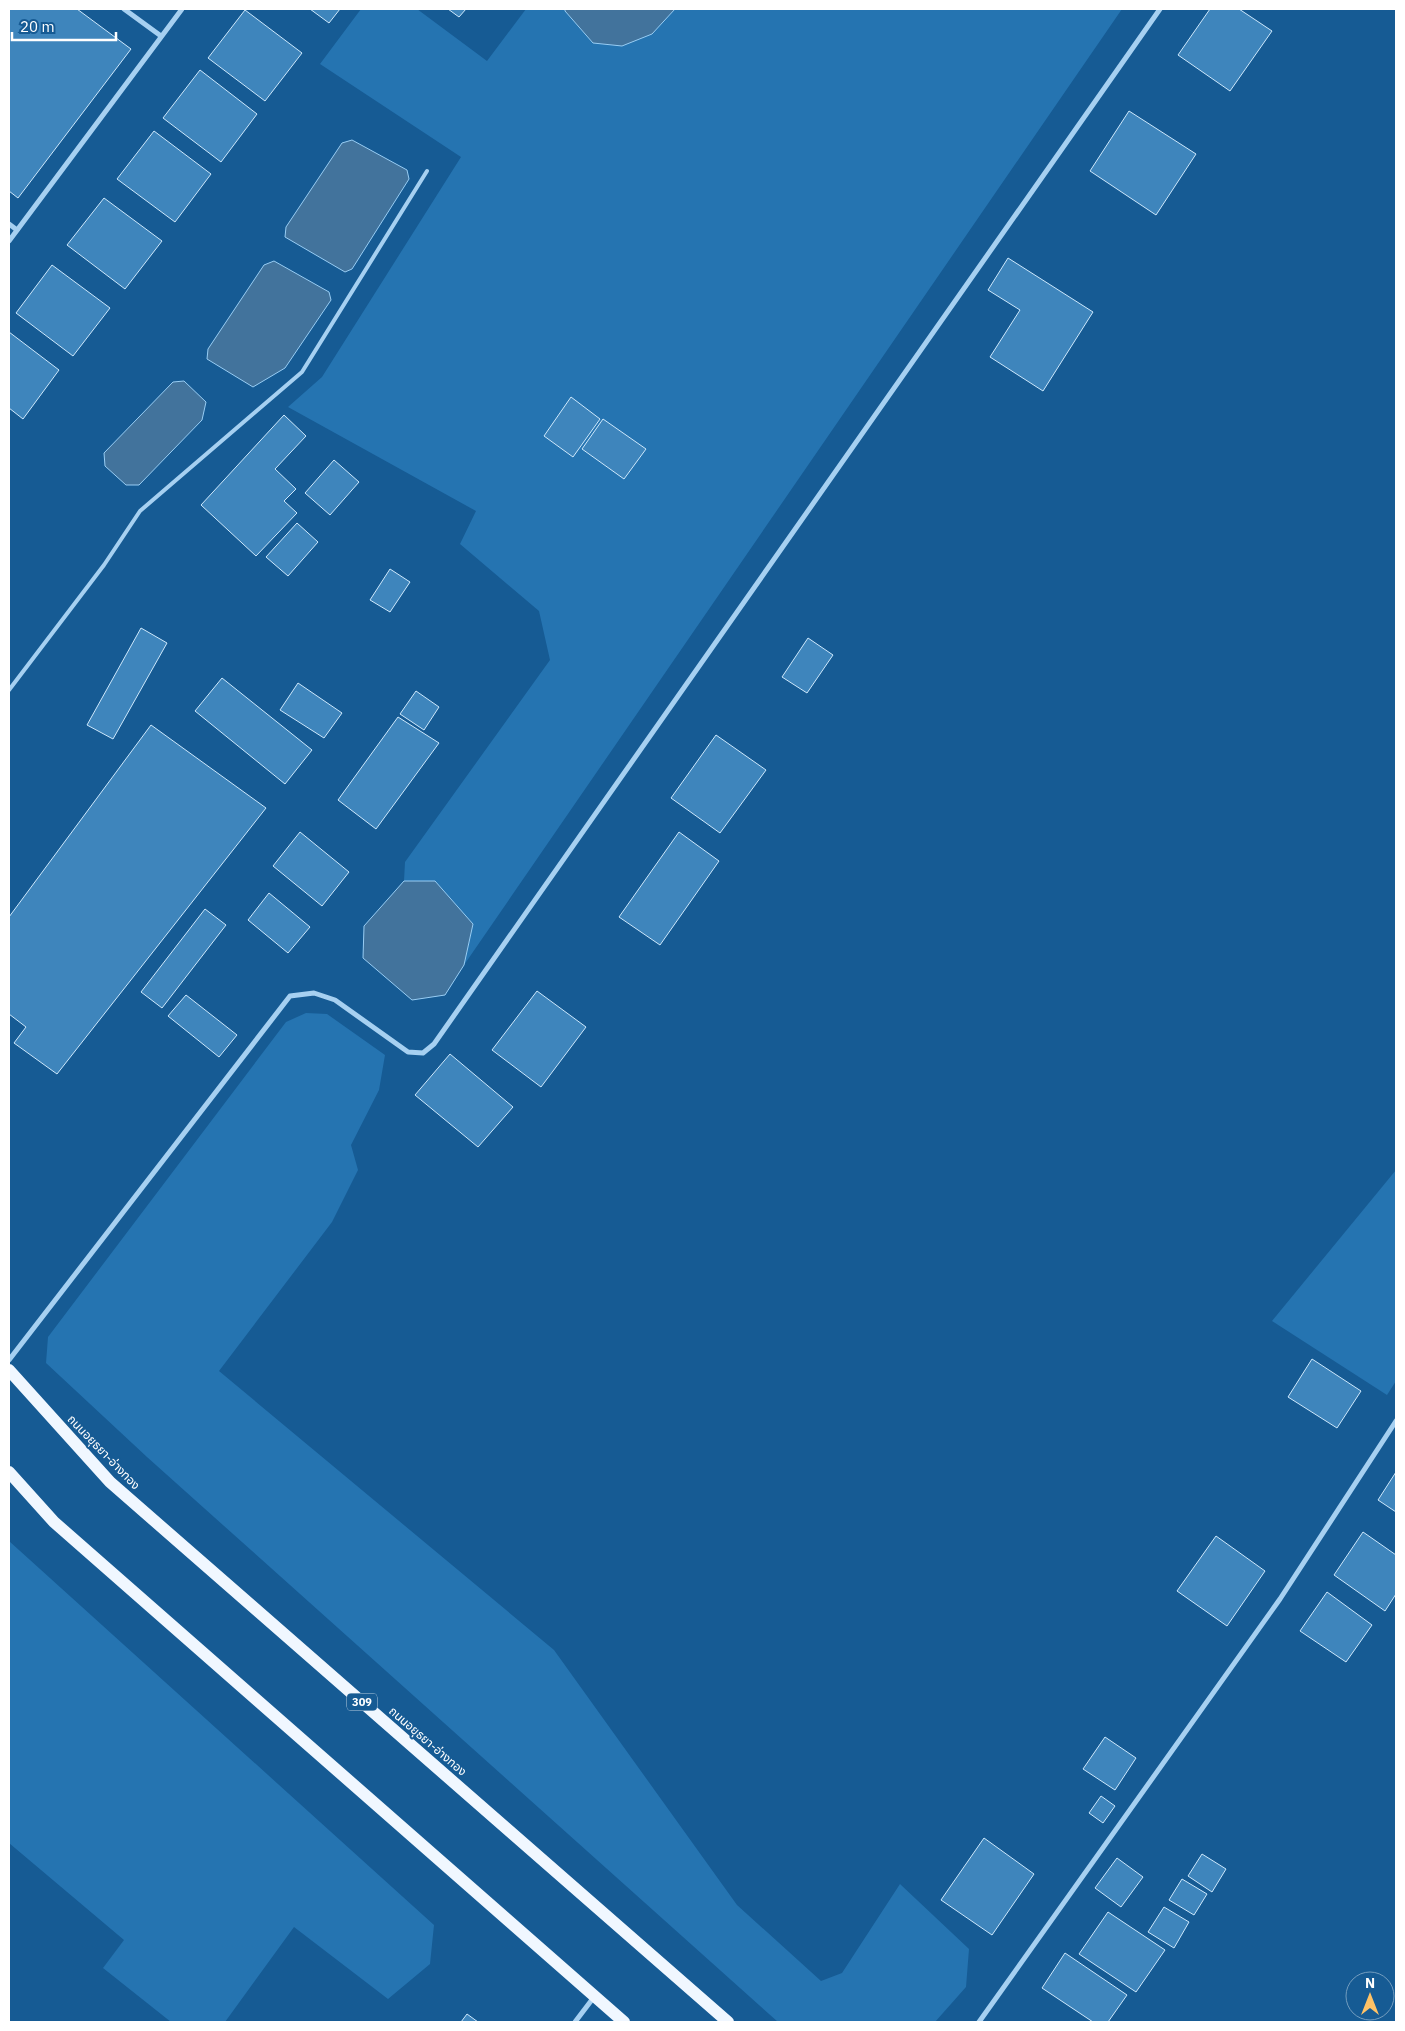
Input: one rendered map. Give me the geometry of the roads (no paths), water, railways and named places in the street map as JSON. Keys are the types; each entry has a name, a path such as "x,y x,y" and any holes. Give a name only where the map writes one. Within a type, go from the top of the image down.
{"main road":[{"name":"ถนนอยุธยา-อ่างทอง","path":"9,1370 110,1482 728,2022"},
{"path":"9,1472 54,1522 624,2022"}],"street":[{"path":"124,9 161,36"},
{"path":"9,241 182,9"},
{"path":"9,1360 290,996 314,994 335,1000 408,1052 423,1053 434,1044 1160,9"},
{"path":"9,224 16,230"},
{"path":"979,2022 1280,1599 1396,1421"},
{"path":"575,2022 594,1996"}],"lane":[{"path":"9,690 104,565 140,511 302,372 427,171"}]}
